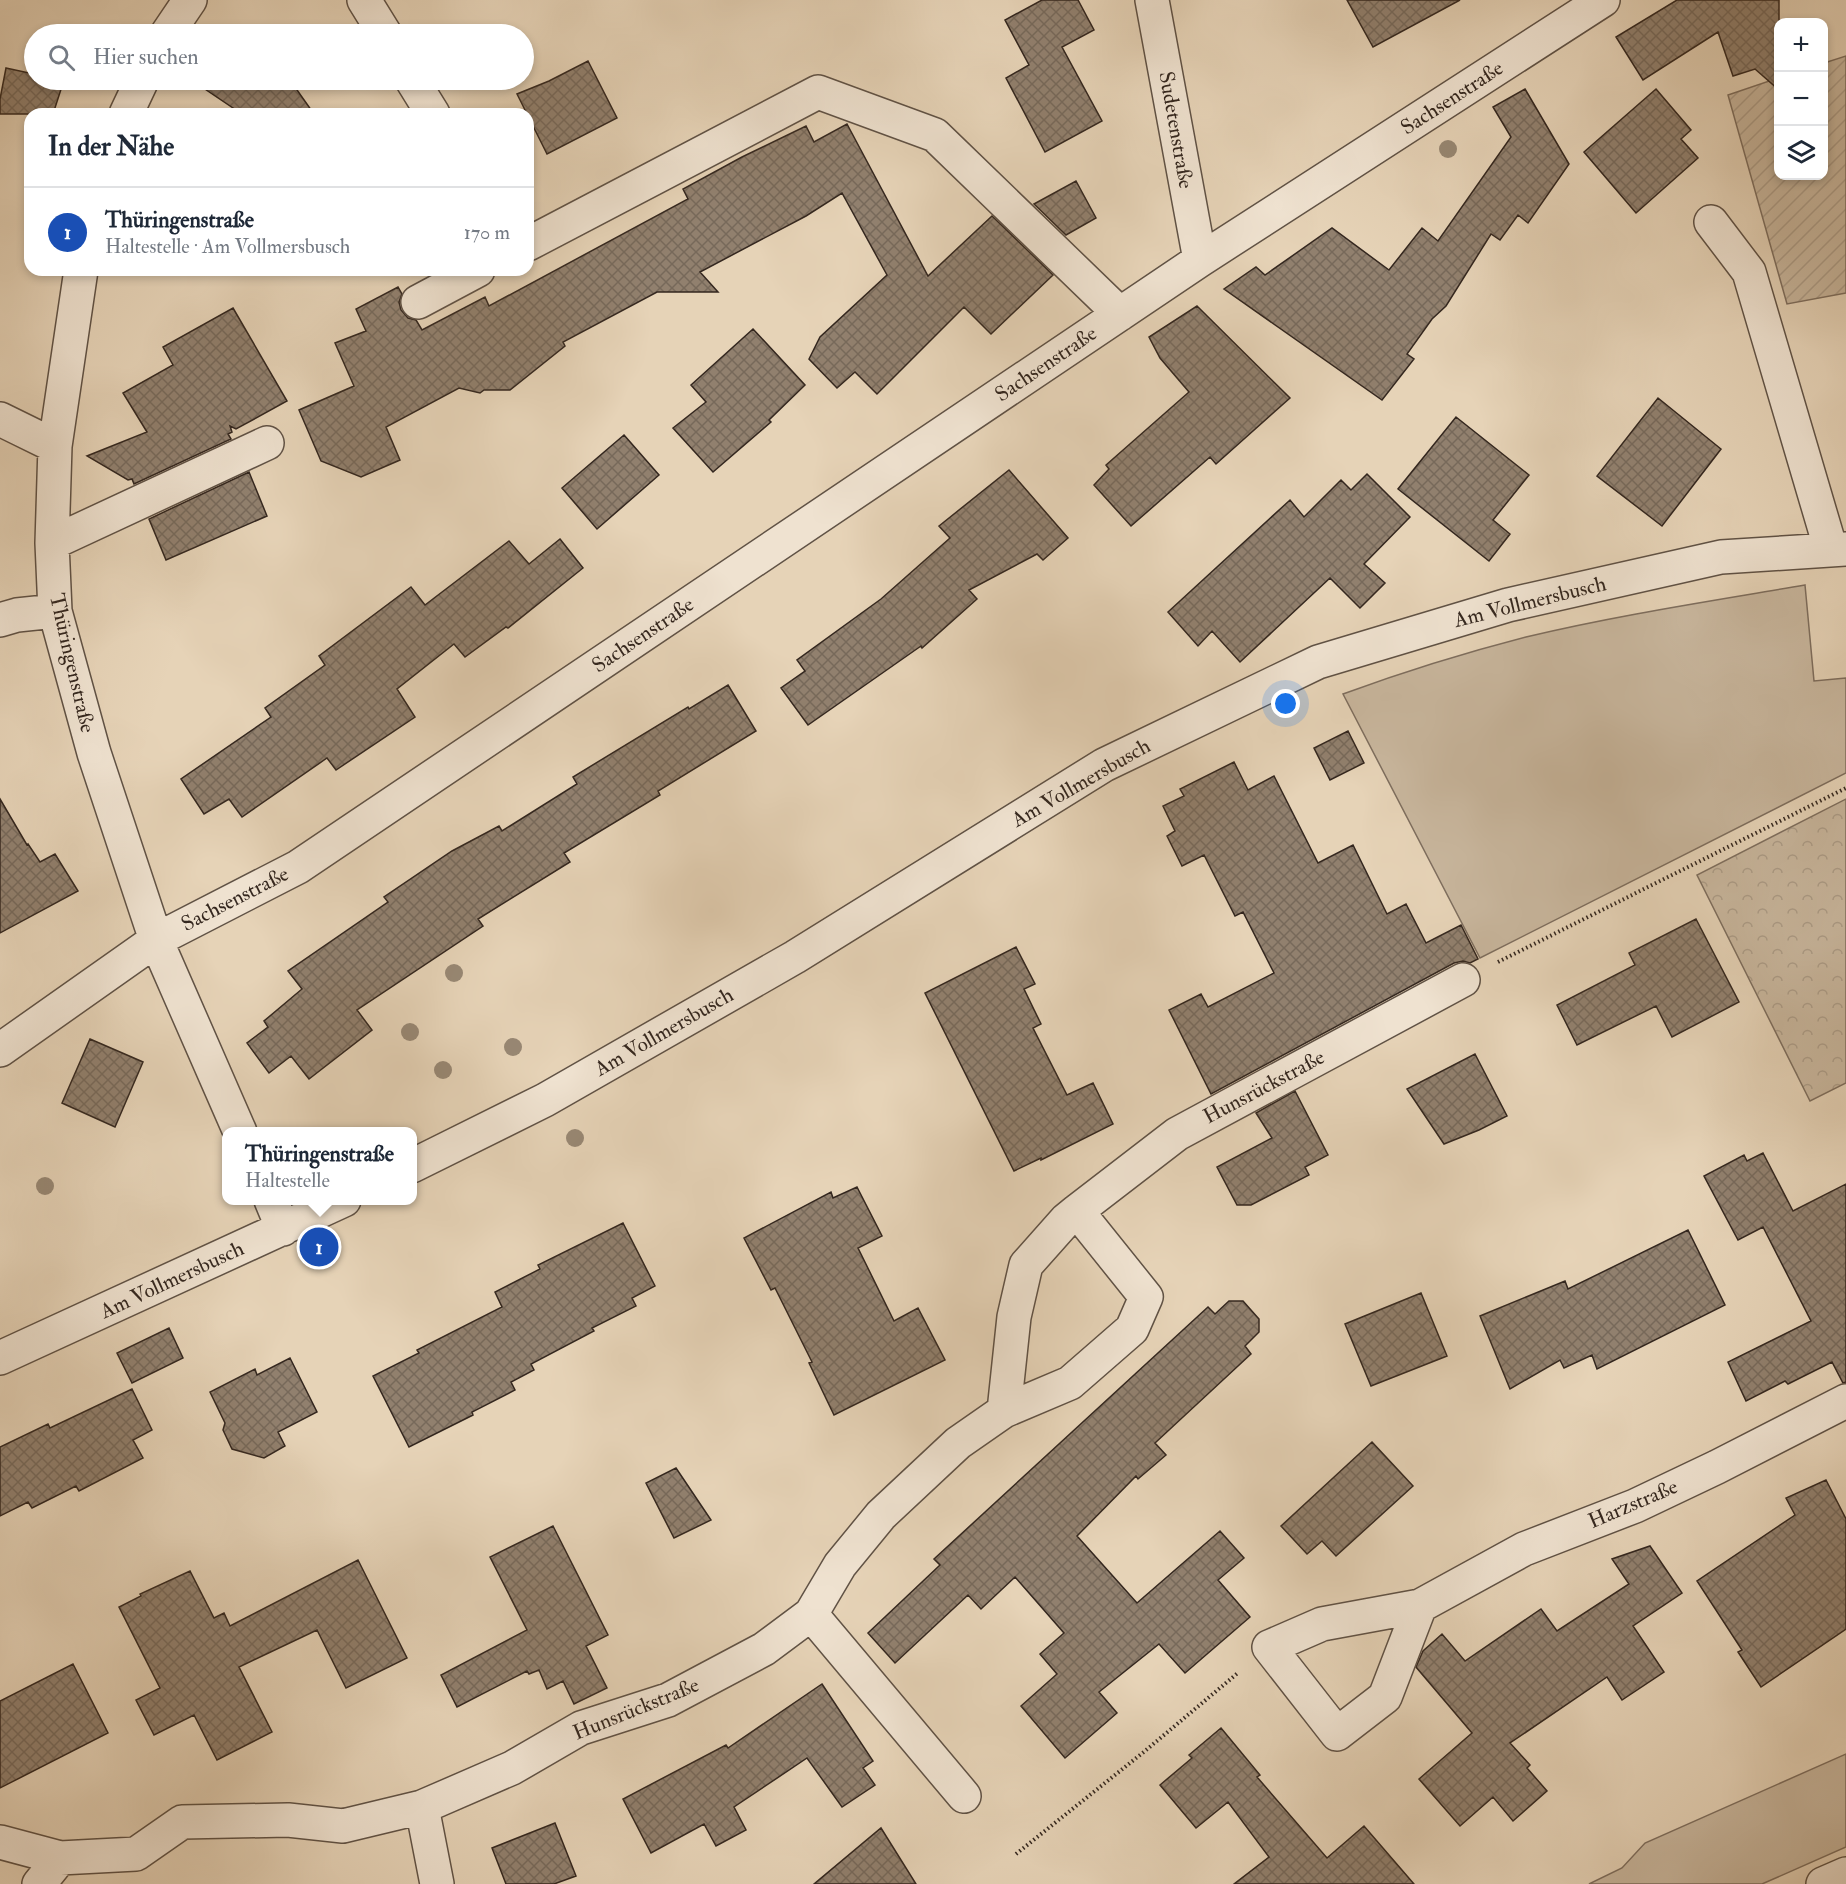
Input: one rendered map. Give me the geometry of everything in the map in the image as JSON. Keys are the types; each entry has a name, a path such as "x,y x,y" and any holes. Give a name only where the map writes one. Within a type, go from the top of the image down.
{"street":[{"path":"174,24 190,0"},
{"path":"364,0 379,24"},
{"name":"Sudetenstraße","path":"1152,0 1200,260"},
{"name":"Sachsenstraße","path":"156,940 298,867 1200,260 1603,0"},
{"path":"129,108 137,90"},
{"path":"418,90 429,108"},
{"name":"Sachsenstraße","path":"534,241 818,92 935,135 1120,314"},
{"path":"1711,222 1749,272 1838,549"},
{"name":"Thüringenstraße","path":"80,276 55,446 51,543 55,611 94,753 156,940 238,1127"},
{"path":"418,302 467,276"},
{"path":"0,419 55,446"},
{"path":"51,543 267,443"},
{"name":"Am Vollmersbusch","path":"417,1164 545,1100 795,957 1104,765 1318,662 1508,605 1721,556 1838,549"},
{"path":"0,620 17,615 55,611"},
{"path":"0,1050 156,940"},
{"name":"Hunsrückstraße","path":"1004,1411 1014,1317 1026,1265 1066,1220 1177,1134 1463,980"},
{"name":"Am Vollmersbusch","path":"0,1358 277,1215 322,1205"},
{"name":"Hunsrückstraße","path":"0,1842 60,1858 136,1854 182,1822 288,1820 343,1826 422,1807 512,1768 581,1728 668,1700 764,1649 811,1614 840,1565 881,1515 958,1443 1004,1411 1070,1383 1131,1329 1146,1297 1077,1211"},
{"name":"Harzstraße","path":"1269,1647 1322,1624 1420,1606 1524,1549 1635,1506 1846,1401"},
{"path":"1269,1647 1337,1734 1385,1697 1420,1606"},
{"path":"811,1614 964,1796"},
{"path":"422,1807 437,1884"},
{"path":"39,1884 60,1858"},
{"path":"1823,1884 1846,1874"}],"path":[{"path":"1463,980 1846,788"},
{"path":"1016,1854 1145,1751 1269,1647"}],"green space":[{"path":"1846,56 1846,293 1787,304 1728,95 1774,79 1774,180 1828,180 1828,62"},
{"path":"1805,585 1814,681 1846,678 1846,773 1480,958 1343,694 1434,663 1526,637 1630,615"},
{"path":"1846,799 1846,1083 1810,1101 1697,875"},
{"path":"1846,1754 1846,1847 1762,1884 1589,1884 1622,1868 1645,1843"}],"building":[{"path":"1042,0 1078,0 1094,30 1062,47 1102,121 1045,152 1006,78 1029,65 1005,20"},
{"path":"1347,0 1460,0 1373,47"},
{"path":"1677,0 1779,0 1779,18 1774,18 1774,86 1755,69 1733,76 1718,32 1643,80 1616,37"},
{"path":"588,61 617,118 547,154 534,128 534,108 524,108 517,94 534,90 534,87"},
{"path":"6,68 24,72 24,90 61,90 55,108 24,108 24,114 0,114 0,99"},
{"path":"1525,89 1569,164 1528,223 1518,215 1500,240 1491,234 1446,306 1432,319 1407,354 1414,359 1382,400 1224,289 1256,267 1265,275 1332,228 1389,270 1422,228 1438,241 1511,137 1493,107"},
{"path":"1656,89 1691,130 1681,139 1698,158 1636,213 1584,152"},
{"path":"206,90 297,90 310,108 233,108"},
{"path":"847,124 928,276 992,216 1053,275 991,334 964,307 877,394 855,372 837,388 809,359 820,337 887,275 842,193 806,216 700,272 718,292 657,292 563,342 565,346 510,390 484,390 480,393 459,388 386,427 400,460 361,477 321,461 299,410 354,386 335,343 366,331 356,309 398,287 402,294 399,302 401,310 408,318 416,320 422,330 485,297 489,306 688,199 683,189 742,157 806,126 814,142"},
{"path":"1076,181 1096,218 1066,235 1034,204"},
{"path":"1197,306 1290,398 1216,464 1210,457 1131,526 1094,485 1109,469 1106,465 1189,392 1160,358 1149,337"},
{"path":"233,308 287,401 236,429 230,426 232,432 228,434 231,439 134,484 132,479 128,480 87,456 147,432 123,393 173,365 163,347"},
{"path":"753,329 805,385 769,420 771,422 713,472 673,428 706,402 691,385"},
{"path":"1658,398 1721,449 1662,526 1597,476"},
{"path":"1456,417 1529,475 1493,520 1510,534 1489,561 1398,489"},
{"path":"624,435 659,475 597,529 562,488"},
{"path":"1009,470 1068,538 1043,560 1037,554 969,590 977,599 922,648 921,646 808,725 781,688 805,671 797,660 881,599 950,538 939,526"},
{"path":"249,472 267,516 166,560 149,519"},
{"path":"1367,474 1410,517 1364,564 1385,583 1360,608 1330,578 1240,662 1212,631 1198,646 1168,612 1290,500 1304,517 1341,480 1351,490"},
{"path":"560,539 583,568 508,628 506,627 465,657 454,644 397,689 415,717 336,770 327,758 242,817 229,799 204,814 181,779 271,717 265,708 325,665 319,656 411,587 425,605 509,541 529,564"},
{"path":"728,685 756,731 658,791 660,795 564,853 570,862 478,919 483,926 357,1010 372,1030 309,1079 291,1056 269,1073 247,1043 268,1027 264,1021 302,989 288,971 388,902 384,897 452,851 499,826 502,831 577,784 573,777"},
{"path":"1348,731 1364,763 1330,780 1314,748"},
{"path":"1234,762 1248,790 1274,776 1318,863 1353,845 1387,914 1406,904 1426,943 1461,925 1478,959 1470,963 1463,961 1454,963 1211,1094 1169,1010 1201,994 1208,1007 1274,973 1243,912 1235,916 1204,855 1182,866 1167,836 1175,831 1163,806 1184,796 1180,789"},
{"path":"0,799 27,845 40,862 55,854 78,891 0,933"},
{"path":"1696,919 1739,1002 1672,1037 1656,1006 1577,1045 1557,1005 1635,965 1629,953"},
{"path":"1016,947 1035,984 1024,989 1041,1024 1033,1028 1067,1095 1093,1083 1113,1124 1014,1171 925,993"},
{"path":"90,1039 143,1062 115,1127 62,1103"},
{"path":"1475,1054 1507,1116 1444,1144 1407,1089"},
{"path":"1295,1091 1328,1155 1305,1167 1309,1175 1251,1205 1237,1205 1217,1167 1272,1138 1256,1113"},
{"path":"1763,1153 1793,1211 1846,1184 1846,1382 1843,1383 1832,1362 1788,1384 1785,1381 1746,1401 1728,1362 1811,1321 1763,1227 1738,1240 1704,1176 1744,1155 1747,1161"},
{"path":"857,1187 882,1236 858,1248 894,1321 918,1308 945,1360 834,1415 809,1363 812,1362 775,1288 771,1290 744,1238 831,1192 833,1198"},
{"path":"623,1223 655,1286 632,1298 636,1306 592,1328 594,1331 531,1364 534,1370 511,1382 515,1390 472,1412 473,1415 409,1447 373,1376 419,1353 417,1350 502,1307 495,1292 540,1269 538,1265"},
{"path":"1688,1230 1725,1305 1597,1369 1592,1355 1564,1368 1560,1360 1510,1389 1480,1316 1565,1281 1568,1289"},
{"path":"1421,1293 1447,1356 1371,1386 1345,1324"},
{"path":"1229,1301 1243,1301 1259,1319 1259,1332 1245,1346 1251,1354 1155,1443 1166,1455 1138,1479 1136,1476 1077,1536 1137,1603 1220,1531 1244,1558 1218,1580 1250,1617 1185,1673 1159,1644 1099,1692 1117,1713 1065,1758 1021,1706 1057,1674 1040,1654 1064,1633 1015,1577 981,1609 968,1595 895,1663 868,1633 940,1565 934,1559 1208,1307 1215,1314"},
{"path":"169,1328 183,1358 132,1383 117,1353"},
{"path":"290,1358 317,1412 278,1432 285,1446 264,1458 232,1449 223,1430 225,1423 210,1392 255,1369 257,1375"},
{"path":"132,1389 152,1430 133,1440 143,1458 79,1491 76,1486 32,1508 28,1502 0,1516 0,1447 48,1424 50,1428"},
{"path":"1372,1442 1413,1486 1336,1556 1322,1541 1307,1554 1281,1526"},
{"path":"676,1468 711,1520 674,1538 646,1483"},
{"path":"1826,1480 1846,1519 1846,1629 1761,1687 1738,1652 1742,1650 1697,1581 1795,1515 1786,1498"},
{"path":"553,1526 608,1635 586,1646 607,1688 574,1704 563,1681 547,1689 539,1670 529,1674 527,1671 457,1707 441,1675 527,1630 490,1557"},
{"path":"1650,1546 1682,1593 1633,1626 1664,1672 1622,1700 1607,1677 1510,1743 1530,1765 1527,1768 1547,1791 1513,1821 1493,1797 1460,1826 1419,1779 1472,1733 1416,1667 1423,1651 1442,1634 1465,1661 1541,1609 1557,1631 1629,1584 1612,1559"},
{"path":"358,1560 407,1658 346,1688 317,1630 239,1667 272,1732 217,1760 194,1715 154,1735 136,1700 160,1688 119,1607 141,1596 140,1594 190,1571 214,1618 224,1613 230,1626"},
{"path":"73,1664 108,1733 0,1788 0,1701"},
{"path":"822,1684 873,1761 863,1768 875,1785 842,1807 807,1758 734,1807 746,1830 716,1846 704,1824 651,1853 623,1799 726,1745 728,1748"},
{"path":"1221,1728 1260,1775 1257,1777 1327,1858 1364,1826 1414,1884 1234,1884 1269,1857 1228,1802 1196,1828 1160,1785 1192,1758 1189,1755"},
{"path":"555,1823 576,1876 554,1884 506,1884 492,1848"},
{"path":"881,1828 916,1884 814,1884"}],"place":[{"name":"Thüringenstraße","path":"319,1247"}]}
